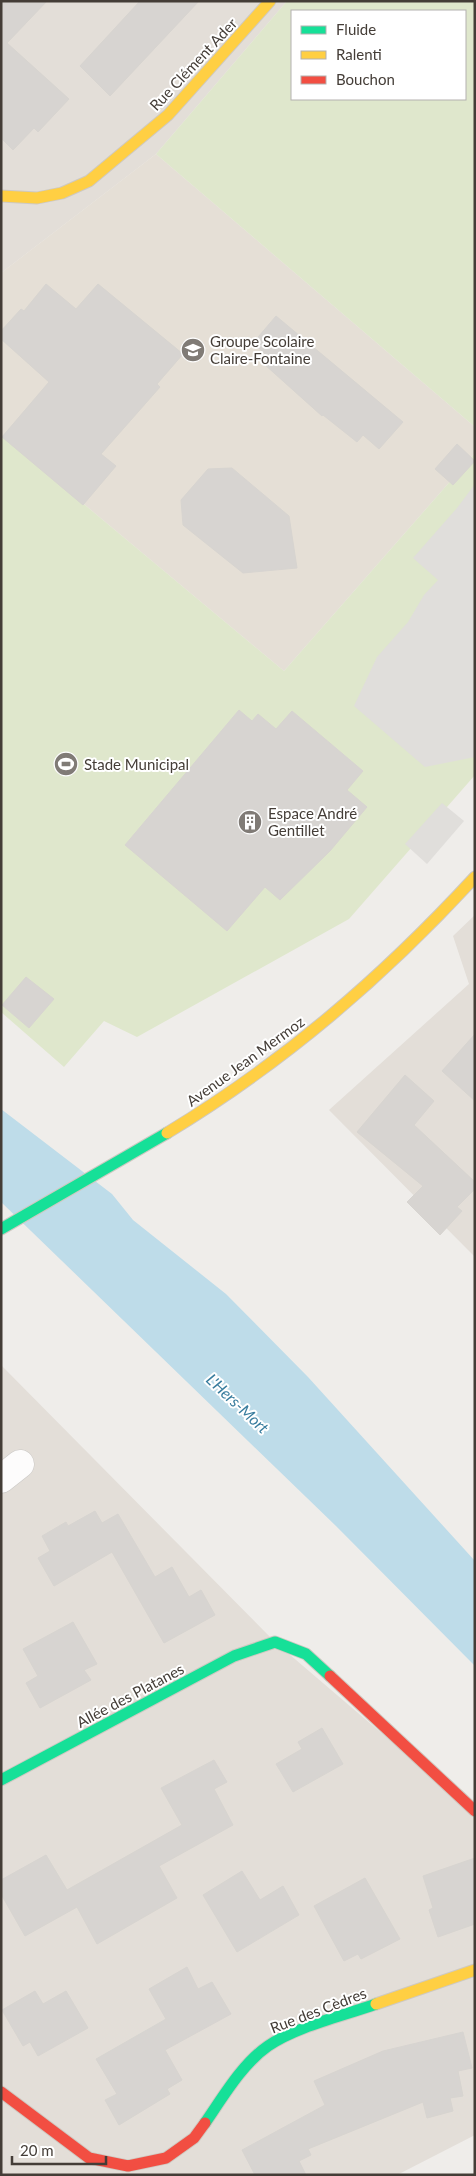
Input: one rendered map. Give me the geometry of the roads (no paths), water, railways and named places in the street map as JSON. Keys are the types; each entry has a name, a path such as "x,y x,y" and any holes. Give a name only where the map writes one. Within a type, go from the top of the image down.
{"street":[{"name":"Rue Clément Ader","path":"1,196 37,198 62,193 89,180 168,115 270,1"},
{"name":"Avenue Jean Mermoz","path":"1,1229 163,1137 267,1068 360,993 424,933 475,877"},
{"name":"Allée des Platanes","path":"1,1780 234,1656 275,1642 306,1654 475,1811"},
{"name":"Rue des Cèdres","path":"1,2092 89,2158 128,2166 166,2158 194,2138 241,2073 268,2046 297,2032 475,1970"}],"water":[{"name":"L'Hers-Mort","path":"1,1109 112,1194 133,1220 226,1294 308,1377 475,1561 475,1666 336,1526 1,1202"}],"place":[{"name":"Groupe Scolaire Claire-Fontaine","path":"193,350"},
{"name":"Stade Municipal","path":"66,764"},
{"name":"Espace André Gentillet","path":"250,822"}]}
